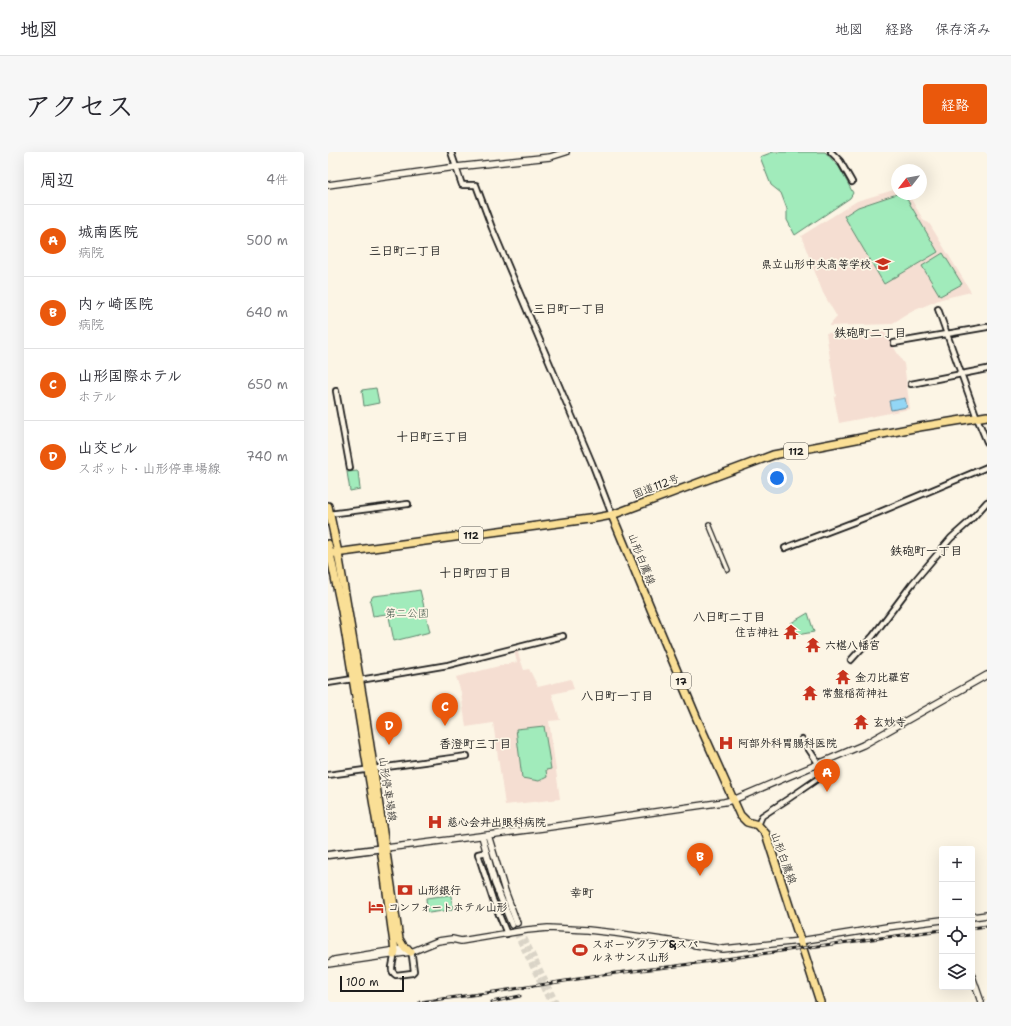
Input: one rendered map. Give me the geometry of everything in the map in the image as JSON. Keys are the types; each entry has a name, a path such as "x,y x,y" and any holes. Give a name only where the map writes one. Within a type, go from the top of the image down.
{"main road":[{"name":"国道112号","path":"332,554 612,515 773,455 987,416"},
{"name":"山形停車場線","path":"329,510 332,554 356,679 399,939 403,946 409,950"},
{"name":"山形白鷹線","path":"612,515 698,721 740,815 746,822 758,825 766,834 820,1002"},
{"name":"山形停車場線","path":"328,544 332,554"},
{"name":"山形停車場線","path":"383,848 394,953"},
{"path":"328,855 383,848"}],"street":[{"path":"451,152 462,185 476,186 492,228 592,463 612,515"},
{"path":"328,185 456,167 550,157 566,152"},
{"path":"834,153 852,182"},
{"path":"938,309 987,442"},
{"path":"894,343 987,327"},
{"path":"911,384 987,369"},
{"path":"336,391 350,468"},
{"path":"785,548 875,514 987,467"},
{"path":"851,660 873,636 912,584 951,538 969,522 987,502"},
{"path":"329,510 408,504"},
{"path":"709,524 728,570"},
{"path":"328,683 448,664 562,636"},
{"path":"383,848 485,836 733,800 863,745 987,675"},
{"path":"758,825 762,816 826,773 802,739"},
{"path":"328,775 467,756"},
{"path":"485,836 515,924 496,884 486,852 485,836"},
{"path":"486,852 478,854 493,900 507,934"},
{"path":"975,917 987,915"},
{"path":"328,964 409,950 430,945 438,941 452,939 461,941 548,928 615,933 723,949 939,920"},
{"path":"394,953 394,961 391,969 392,973 396,975 412,973 414,971 412,956 409,950"},
{"path":"975,986 980,1002"}],"shaded area":[{"name":"県立山形中央高等学校","path":"891,191 891,200 912,200 924,221 929,223 971,292 941,299 913,311 891,324 829,326 837,317 823,293 801,236 857,201"},
{"path":"884,331 904,364 910,409 839,423 834,397 836,396 826,333"},
{"path":"517,650 524,670 529,669 538,687 571,679 574,689 552,694 560,720 549,721 560,799 505,805 493,723 466,727 461,692 456,677 517,662 514,651"}],"green space":[{"path":"773,152 825,152 839,167 853,193 850,198 795,235 787,220 787,209 781,193 771,185 760,157"},
{"path":"891,196 891,200 908,200 938,252 884,284 844,216 858,207"},
{"path":"943,253 962,284 940,296 922,266"},
{"path":"376,388 379,403 364,406 362,390"},
{"path":"358,471 360,489 350,491 347,472"},
{"name":"第二公園","path":"420,590 430,632 394,641 389,617 386,614 373,616 370,601 373,596"},
{"path":"808,613 814,632 797,635 791,623"},
{"path":"544,726 551,769 546,770 547,777 539,781 522,778 516,729"},
{"path":"450,895 453,908 451,910 429,913 427,911 426,898"}],"water":[{"path":"905,398 907,407 891,410 889,401"}],"tunnel":[{"path":"517,923 556,1002"},
{"path":"512,925 550,1002"}],"railway":[{"path":"975,928 987,926"},
{"path":"420,1002 616,973 939,930"},
{"path":"492,1002 520,996"}],"place":[{"name":"県立山形中央高等学校","path":"883,264"},
{"name":"住吉神社","path":"791,632"},
{"name":"六椹八幡宮","path":"813,645"},
{"name":"金刀比羅宮","path":"843,677"},
{"name":"常盤稲荷神社","path":"810,693"},
{"name":"玄妙寺","path":"861,722"},
{"name":"山形国際ホテル","path":"445,726"},
{"name":"阿部外科胃腸科医院","path":"726,743"},
{"name":"山交ビル","path":"389,745"},
{"name":"城南医院","path":"827,792"},
{"name":"慈心会井出眼科病院","path":"435,822"},
{"name":"内ヶ崎医院","path":"700,876"},
{"name":"山形銀行","path":"405,890"},
{"name":"コンフォートホテル山形","path":"376,907"},
{"name":"スポーツクラブ&スパ ルネサンス山形","path":"580,950"}],"district":[{"name":"三日町二丁目","path":"405,251"},
{"name":"三日町一丁目","path":"569,309"},
{"name":"鉄砲町二丁目","path":"870,333"},
{"name":"十日町三丁目","path":"432,437"},
{"name":"鉄砲町一丁目","path":"926,551"},
{"name":"十日町四丁目","path":"475,573"},
{"name":"八日町二丁目","path":"729,617"},
{"name":"八日町一丁目","path":"617,696"},
{"name":"香澄町三丁目","path":"475,744"},
{"name":"幸町","path":"582,893"}]}
